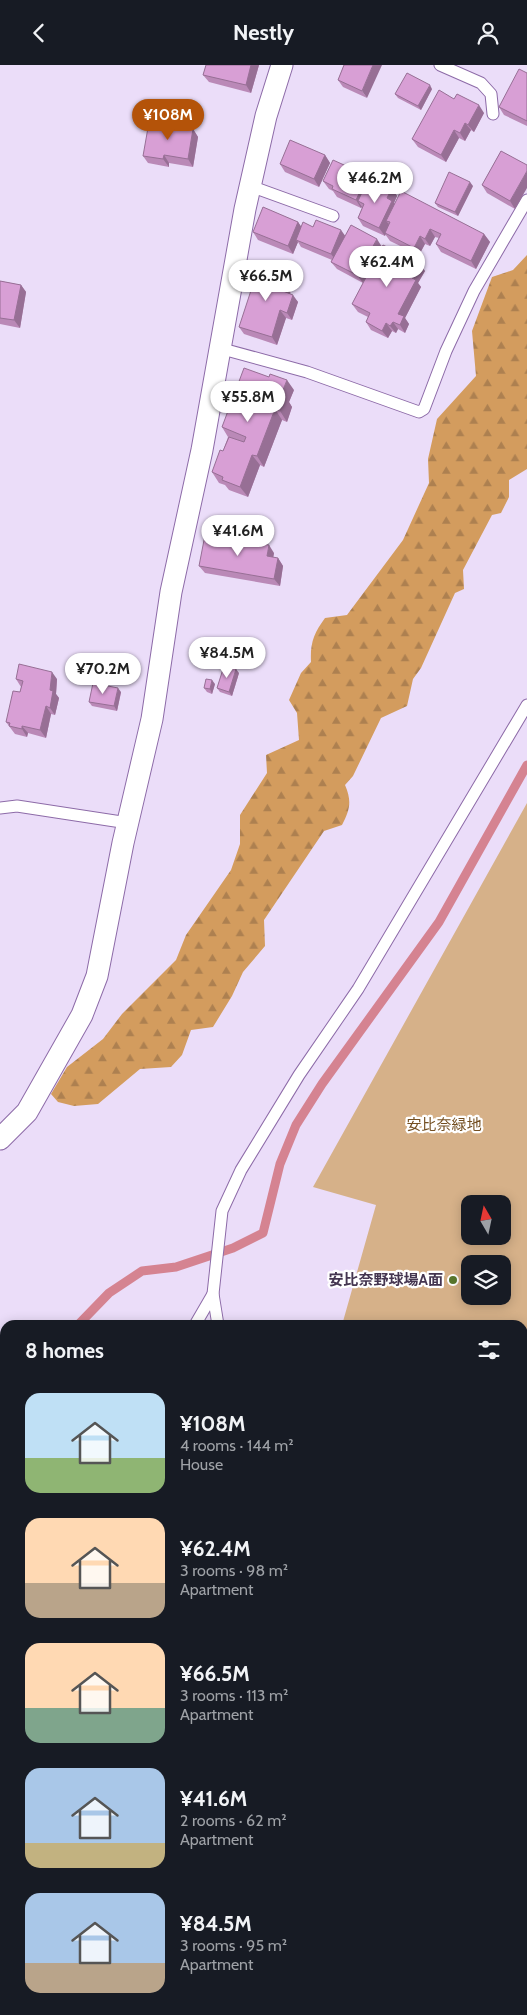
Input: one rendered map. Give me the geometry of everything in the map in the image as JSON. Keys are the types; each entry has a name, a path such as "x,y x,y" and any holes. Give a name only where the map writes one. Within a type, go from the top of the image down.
{"street":[{"path":"0,1139 27,1112 82,1015 97,976 128,823 152,719 171,592 202,449 250,186 266,116 282,65"}],"lane":[{"path":"440,65 481,83 491,94 493,114"},
{"path":"250,186 333,216"},
{"path":"219,348 307,373 419,412 424,409 446,351 474,291 527,200"},
{"path":"217,1320 213,1293 222,1211 241,1170 299,1075 358,989 527,705"},
{"path":"0,808 17,806 128,823"},
{"path":"198,1320 213,1293"}],"green space":[{"path":"527,255 527,469 509,480 509,497 501,513 492,515 463,570 464,589 455,593 421,668 413,679 407,706 381,718 353,776 345,785 349,796 349,805 342,825 324,831 264,920 265,946 243,972 232,996 213,1027 191,1030 182,1055 171,1067 140,1069 98,1104 74,1106 58,1102 51,1094 67,1067 103,1039 122,1014 176,960 186,935 231,870 240,844 240,815 267,773 266,755 299,740 297,713 289,700 301,673 311,662 311,649 315,634 325,618 347,615 403,540 429,483 428,459 437,419 476,376 472,331 492,277 513,270"},
{"name":"安比奈緑地","path":"527,803 527,1320 343,1320 376,1205 313,1187"}],"building":[{"path":"206,65 251,65 246,85 203,75"},
{"path":"344,65 373,65 362,91 338,80"},
{"path":"519,69 527,73 527,121 499,107"},
{"path":"407,73 430,85 418,106 395,94"},
{"path":"439,90 454,99 457,94 479,105 468,125 465,123 460,133 454,130 441,155 412,139"},
{"path":"149,122 193,129 188,159 164,155 163,159 143,156"},
{"path":"290,140 325,155 314,179 280,164"},
{"path":"501,151 527,165 527,171 510,201 482,185"},
{"path":"333,160 364,174 362,177 366,179 356,200 332,189 333,186 323,181"},
{"path":"449,172 470,182 455,212 435,203"},
{"path":"375,181 392,188 387,198 392,201 379,228 358,218 364,204 358,201 364,188 370,191"},
{"path":"401,191 484,234 471,261 436,244 441,234 430,229 425,239 420,236 414,248 385,233 390,222 386,221"},
{"path":"263,207 298,222 288,246 253,232"},
{"path":"316,220 341,230 331,254 296,240 303,222 313,227"},
{"path":"351,225 377,239 357,275 331,262"},
{"path":"383,245 419,263 412,278 416,280 398,314 404,316 400,325 393,322 390,326 386,323 382,331 366,322 370,313 352,304"},
{"path":"259,266 288,276 283,291 293,295 287,313 280,310 272,337 239,327"},
{"path":"0,281 21,285 14,320 0,318"},
{"path":"244,368 269,377 270,374 287,380 281,395 285,396 280,411 275,409 257,456 252,455 240,487 222,480 223,477 212,472 220,450 223,451 229,437 244,442 246,437 222,427"},
{"path":"205,535 269,545 267,556 278,558 274,579 199,566"},
{"path":"19,664 52,672 50,690 53,691 50,708 46,706 40,730 22,726 22,729 9,726 10,723 6,722 13,691 20,692 23,681 16,679"},
{"path":"224,666 236,669 229,692 217,688"},
{"path":"206,679 212,680 210,689 204,688"},
{"path":"93,683 118,688 114,706 89,702"}],"waterway":[{"path":"83,1320 109,1293 142,1271 176,1267 233,1248 263,1233 280,1164 296,1125 322,1084 439,922 527,765"}],"place":[{"name":"安比奈野球場A面","path":"453,1280"}]}
